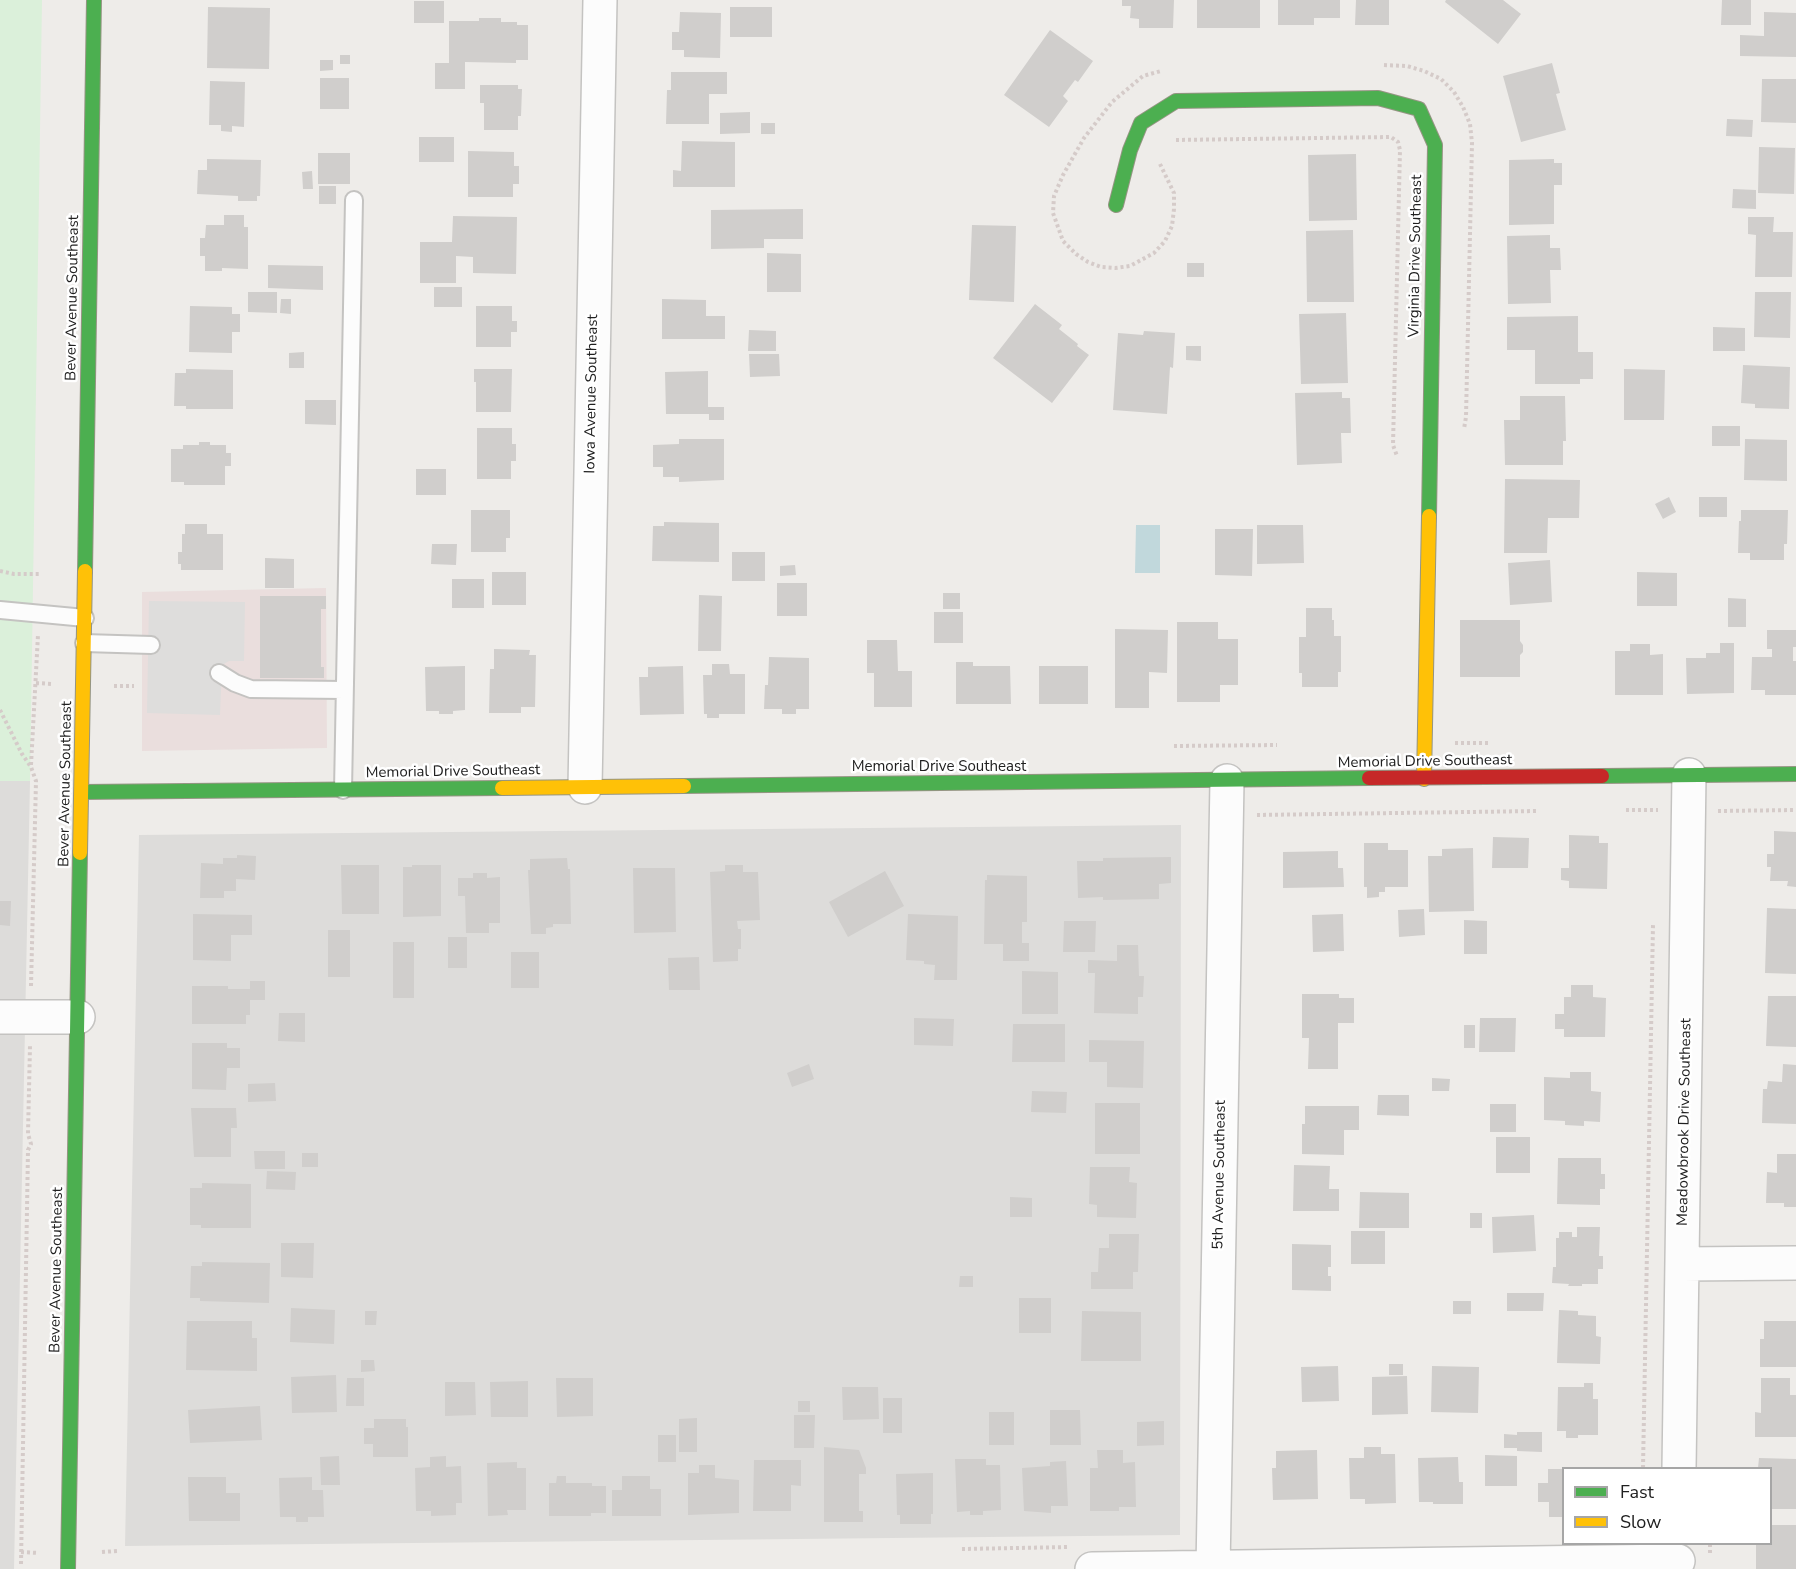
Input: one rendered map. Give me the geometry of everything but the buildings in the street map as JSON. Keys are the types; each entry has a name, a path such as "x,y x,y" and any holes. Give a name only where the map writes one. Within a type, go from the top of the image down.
{"street":[{"name":"Bever Avenue Southeast","path":"68,1569 94,0"},
{"name":"Iowa Avenue Southeast","path":"585,787 600,0"},
{"name":"Virginia Drive Southeast","path":"1116,205 1130,150 1141,123 1176,101 1378,98 1419,109 1435,145 1424,778"},
{"name":"Memorial Drive Southeast","path":"82,792 1227,782 1796,774"},
{"name":"Meadowbrook Drive Southeast","path":"1679,1467 1689,775"},
{"name":"5th Avenue Southeast","path":"1213,1568 1227,782"},
{"path":"0,1017 78,1017"},
{"path":"1683,1264 1796,1263"},
{"path":"1092,1569 1678,1558"}],"lane":[{"path":"343,790 354,200"},
{"path":"0,610 85,618"},
{"path":"84,643 151,645"},
{"path":"219,673 251,689 344,690"}],"path":[{"path":"1376,65 1407,66 1424,71 1441,80 1454,92 1470,124 1472,142 1466,417 1462,437"},
{"path":"1160,157 1160,163 1174,193 1173,226 1165,241 1154,253 1131,266 1101,267 1076,254 1063,241 1053,213 1054,196 1084,138 1112,102 1143,76 1172,70"},
{"path":"1170,142 1179,139 1379,137 1391,137 1398,142 1400,150 1393,445 1399,462"},
{"path":"0,571 14,574 39,574"},
{"path":"31,767 38,634"},
{"path":"36,683 59,685"},
{"path":"111,686 134,686"},
{"path":"0,710 31,767 36,782 31,991"},
{"path":"1455,732 1455,753"},
{"path":"1251,815 1526,812 1547,809"},
{"path":"1617,810 1663,810"},
{"path":"1716,811 1796,810"},
{"path":"1643,1467 1653,918"},
{"path":"21,1564 28,1162 31,1144 28,1134 30,1045"},
{"path":"102,1552 117,1551"},
{"path":"21,1552 40,1553"}],"shaded area":[{"path":"326,588 327,748 142,751 142,592"},
{"path":"149,601 245,602 244,661 229,661 222,665 220,715 147,713"},
{"path":"0,781 30,781 14,1569 0,1569"},
{"path":"1181,825 1180,1535 125,1546 139,835"}],"green space":[{"path":"0,0 42,0 30,781 0,781"}],"water":[{"path":"1136,525 1160,525 1160,573 1135,573"}],"traffic: fast":[{"path":"85,571 94,0"},
{"path":"1116,205 1130,150 1141,123 1176,101 1378,98 1419,109 1435,145 1429,516"},
{"path":"1602,776 1796,774"},
{"path":"684,786 1369,778"},
{"path":"82,792 502,788"},
{"path":"68,1569 80,853"}],"traffic: slow":[{"path":"1424,779 1429,516"},
{"path":"80,853 85,571"},
{"path":"502,788 684,786"}],"traffic: jam":[{"path":"1369,778 1602,776"}]}
